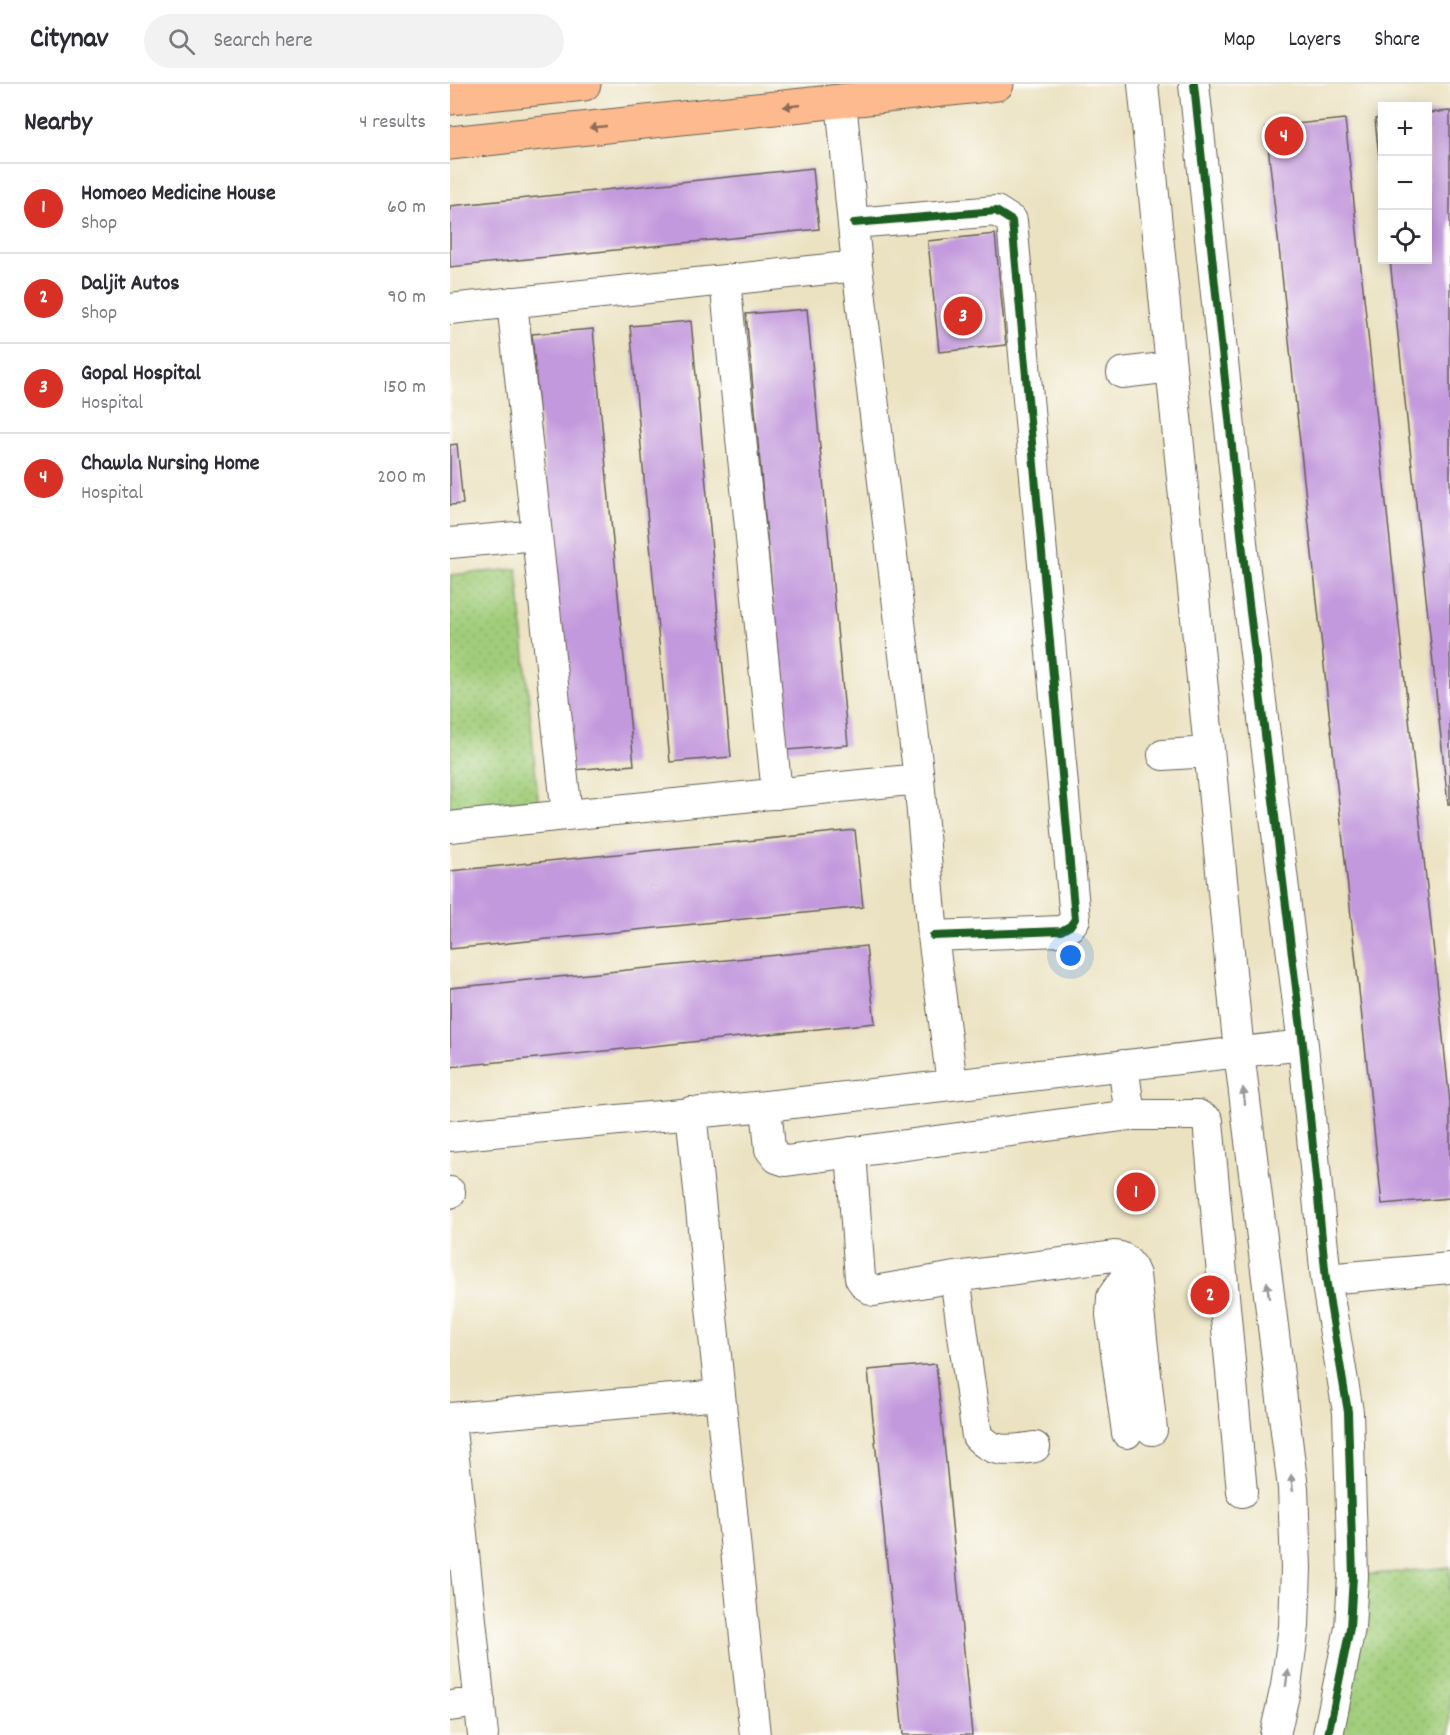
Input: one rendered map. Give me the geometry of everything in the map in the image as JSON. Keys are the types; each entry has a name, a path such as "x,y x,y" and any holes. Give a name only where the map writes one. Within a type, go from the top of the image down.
{"main road":[{"path":"450,98 584,84"},
{"path":"450,143 997,84"}],"street":[{"path":"1143,84 1239,1052 1293,1488 1296,1568 1294,1626 1286,1686 1275,1735"},
{"path":"1194,84 1245,571 1303,1045 1326,1279 1348,1412 1353,1576 1350,1628 1328,1735"},
{"path":"841,101 857,266 919,779 933,936 952,1084"},
{"path":"854,223 996,211 1012,221 1075,919 1070,926 1061,931 933,936"},
{"path":"450,309 857,266"},
{"path":"725,280 777,794"},
{"path":"512,302 567,815"},
{"path":"1122,373 1171,367"},
{"path":"450,543 537,536"},
{"path":"1163,756 1209,752"},
{"path":"450,826 919,779"},
{"path":"450,1136 766,1106 1303,1045"},
{"path":"1123,1065 1130,1115"},
{"path":"766,1106 770,1149 777,1158 786,1161 1130,1115 1198,1114 1208,1121 1242,1492"},
{"path":"691,1112 755,1735"},
{"path":"851,1152 860,1278 865,1286 874,1291 955,1276 1120,1256 1132,1268 1112,1297 1111,1315 1140,1431"},
{"path":"1326,1279 1450,1268"},
{"path":"955,1276 977,1436 986,1446 1000,1452 1035,1447"},
{"path":"483,1735 450,1419 720,1395"},
{"path":"450,1706 480,1702"}],"green space":[{"path":"517,569 538,800 450,807 450,575"},
{"path":"1450,1567 1450,1735 1317,1735 1353,1576"}],"building":[{"path":"1450,111 1450,804 1448,804 1390,264 1432,264 1432,113"},
{"path":"1345,119 1450,1103 1450,1198 1382,1204 1266,127"},
{"path":"1375,119 1378,119 1378,148"},
{"path":"813,168 819,229 450,267 450,206"},
{"path":"995,234 1006,345 939,352 928,241"},
{"path":"807,309 848,745 787,750 746,314"},
{"path":"691,321 731,757 670,762 630,326"},
{"path":"593,329 634,765 572,770 532,334"},
{"path":"457,444 463,504 450,505 450,445"},
{"path":"855,830 863,907 450,949 450,871"},
{"path":"866,946 875,1023 450,1067 450,988"},
{"path":"936,1364 972,1735 903,1735 868,1370"}],"cycle path":[{"path":"1194,84 1245,571 1303,1045 1326,1279 1348,1412 1353,1576 1350,1628 1328,1735"},
{"path":"854,223 996,211 1012,221 1075,919 1070,926 1061,931 933,936"}],"place":[{"name":"Chawla Nursing Home","path":"1284,136"},
{"name":"Gopal Hospital","path":"963,316"},
{"name":"Homoeo Medicine House","path":"1136,1192"},
{"name":"Daljit Autos","path":"1210,1295"}]}
